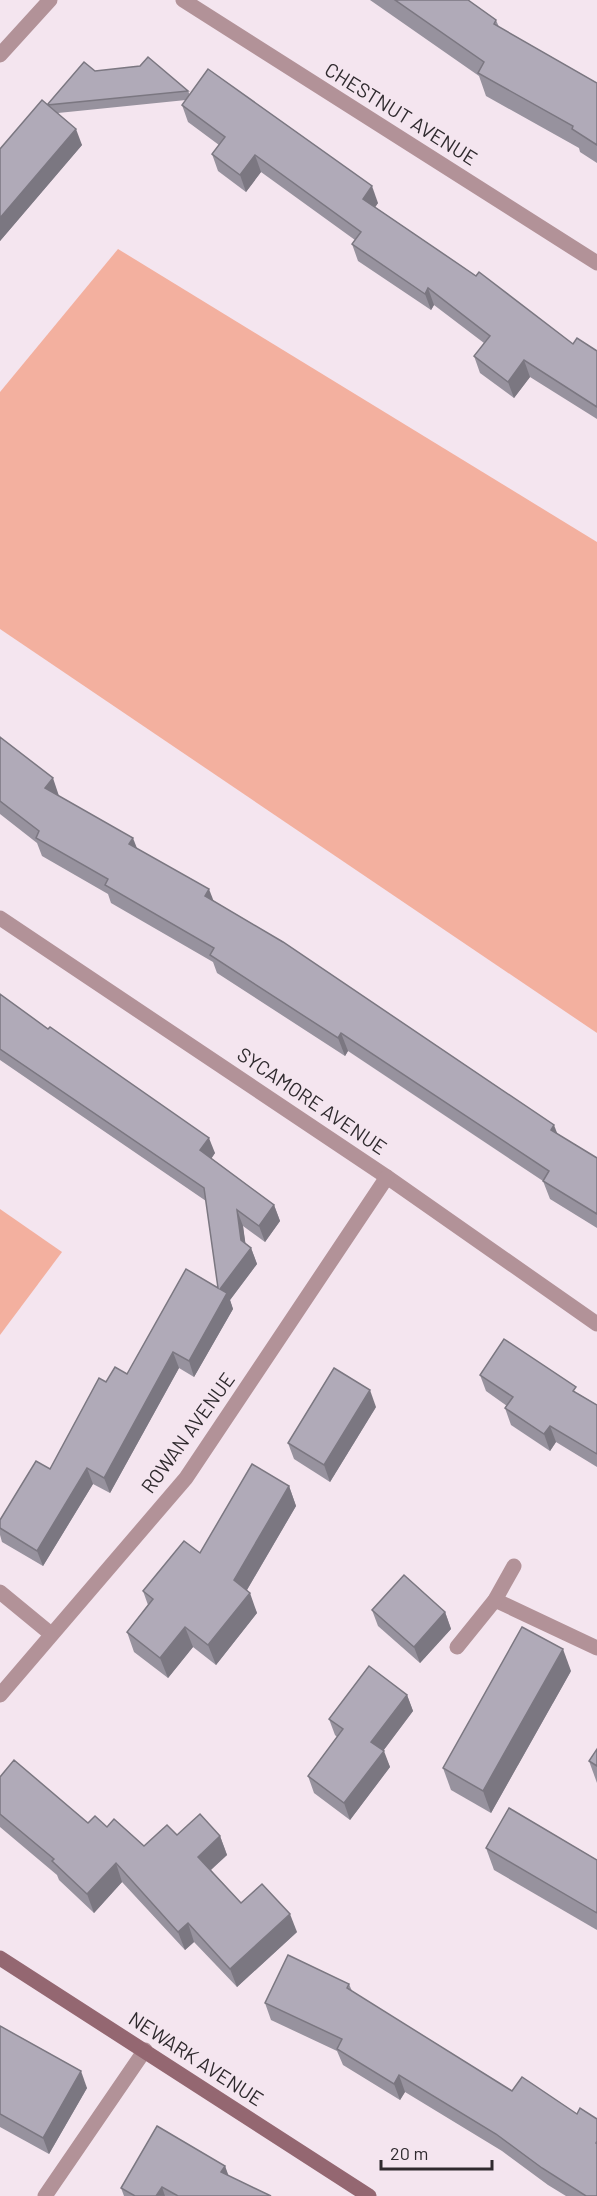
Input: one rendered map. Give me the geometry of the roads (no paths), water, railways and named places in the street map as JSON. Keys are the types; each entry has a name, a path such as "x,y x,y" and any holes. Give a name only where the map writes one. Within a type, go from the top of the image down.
{"street":[{"path":"0,55 50,0"},
{"name":"CHESTNUT AVENUE","path":"183,0 597,263"},
{"name":"SYCAMORE AVENUE","path":"0,918 387,1177 597,1324"},
{"name":"ROWAN AVENUE","path":"0,1695 186,1478 387,1177"},
{"path":"457,1647 495,1600 514,1566"},
{"path":"0,1592 51,1634"},
{"path":"495,1600 597,1648"},
{"name":"NEWARK AVENUE","path":"0,1958 369,2196"},
{"path":"45,2196 145,2050"}]}
